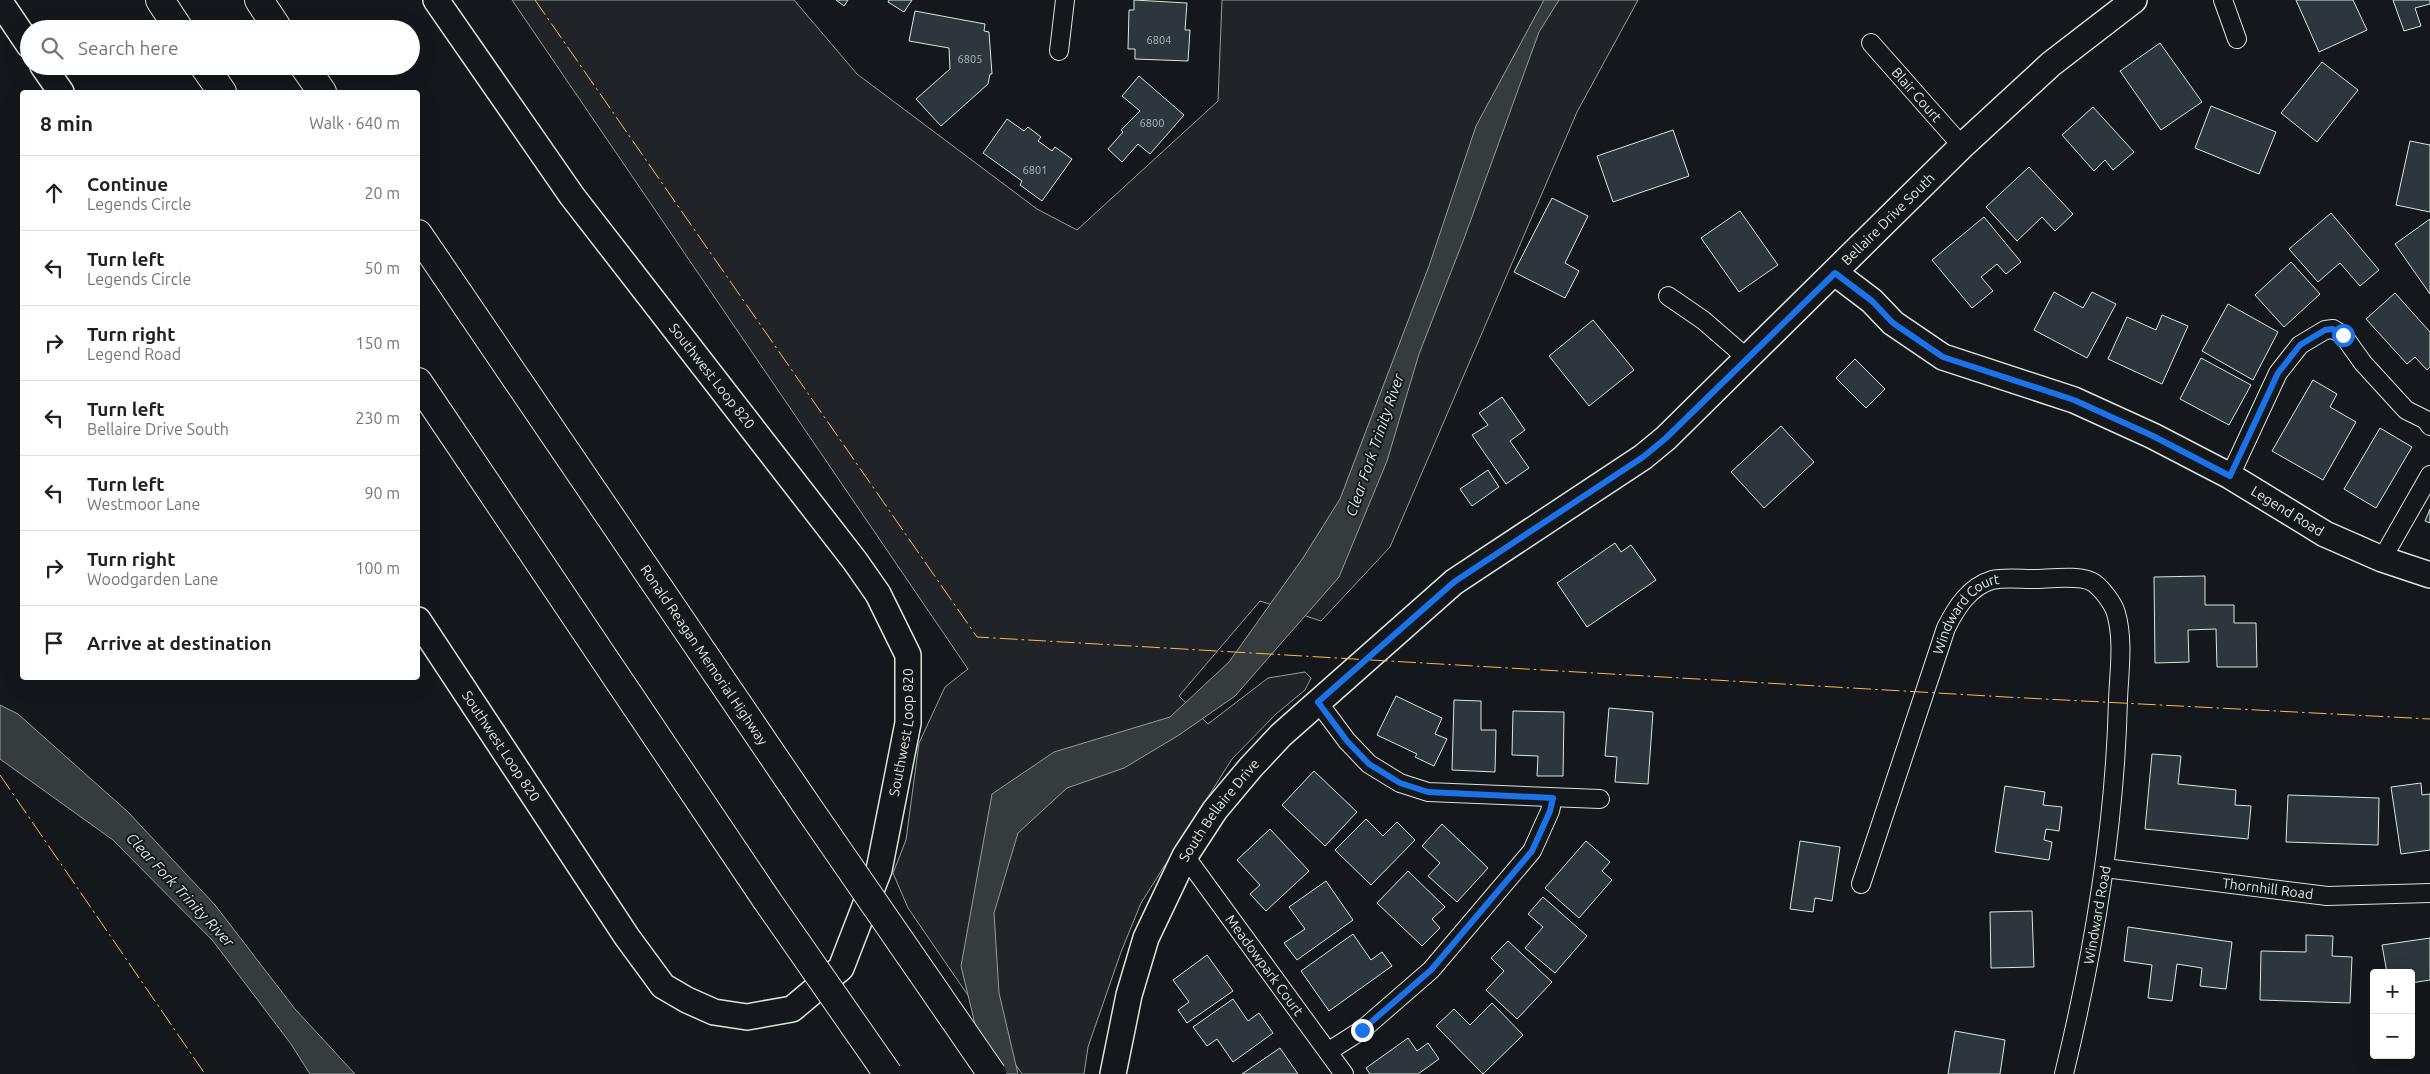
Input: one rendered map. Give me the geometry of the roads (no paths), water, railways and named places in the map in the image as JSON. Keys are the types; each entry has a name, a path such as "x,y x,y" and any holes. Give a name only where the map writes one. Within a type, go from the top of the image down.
{"highway":[{"path":"160,0 173,20"},
{"path":"259,0 272,20"},
{"path":"210,75 221,90"},
{"path":"310,75 321,90"},
{"name":"Ronald Reagan Memorial Highway","path":"420,237 805,804 992,1074"},
{"path":"420,385 766,898 888,1074"}],"street":[{"name":"Southwest Loop 820","path":"420,623 622,929 663,986 687,1000 714,1012 747,1017 792,1009 840,968 882,859 908,723 908,655 878,594 855,560 572,196 436,0"},
{"path":"1059,51 1065,0"},
{"name":"Bellaire Drive South","path":"1318,702 1454,582 1658,444 1687,420 1962,146 2051,64 2134,0"},
{"path":"2223,0 2237,40"},
{"path":"0,2 20,32"},
{"name":"Blair Court","path":"1871,44 1962,146"},
{"path":"49,75 60,90"},
{"name":"Legend Road","path":"1835,273 1872,301 1893,323 1943,357 2074,400 2153,436 2230,476 2325,534 2382,559 2430,575"},
{"path":"1668,296 1703,320 1748,359"},
{"path":"2230,476 2278,373 2300,345 2325,330 2333,329 2343,335 2362,363 2406,410 2426,420 2430,426"},
{"path":"2382,559 2430,474"},
{"name":"Windward Court","path":"1861,884 1946,628 1957,607 1971,592 1992,580 2076,578 2093,582 2107,597 2116,613 2120,644 2115,754"},
{"path":"1318,702 1347,741 1369,764 1400,783 1428,792 1600,800"},
{"name":"South Bellaire Drive","path":"1113,1074 1129,996 1146,938 1185,856 1216,810 1251,767 1281,735 1318,702"},
{"name":"Windward Road","path":"2064,1074 2080,1008 2105,868 2115,754"},
{"path":"1329,1051 1362,1030 1431,970 1532,851 1550,811 1553,798"},
{"name":"Meadowpark Court","path":"1185,856 1344,1074"},
{"name":"Thornhill Road","path":"2105,868 2327,896 2430,893"}],"water":[{"name":"Clear Fork Trinity River","path":"1544,0 1559,0 1539,32 1465,236 1419,354 1387,461 1339,577 1235,696 1179,735 1124,768 1067,788 1018,833 994,913 999,993 1018,1074 987,1074 961,966 992,794 1054,752 1170,717 1229,662 1303,558 1340,499 1429,266 1476,126"},
{"name":"Clear Fork Trinity River","path":"0,705 18,714 128,812 215,905 295,1009 355,1074 310,1074 291,1044 213,941 113,840 0,759"}]}
